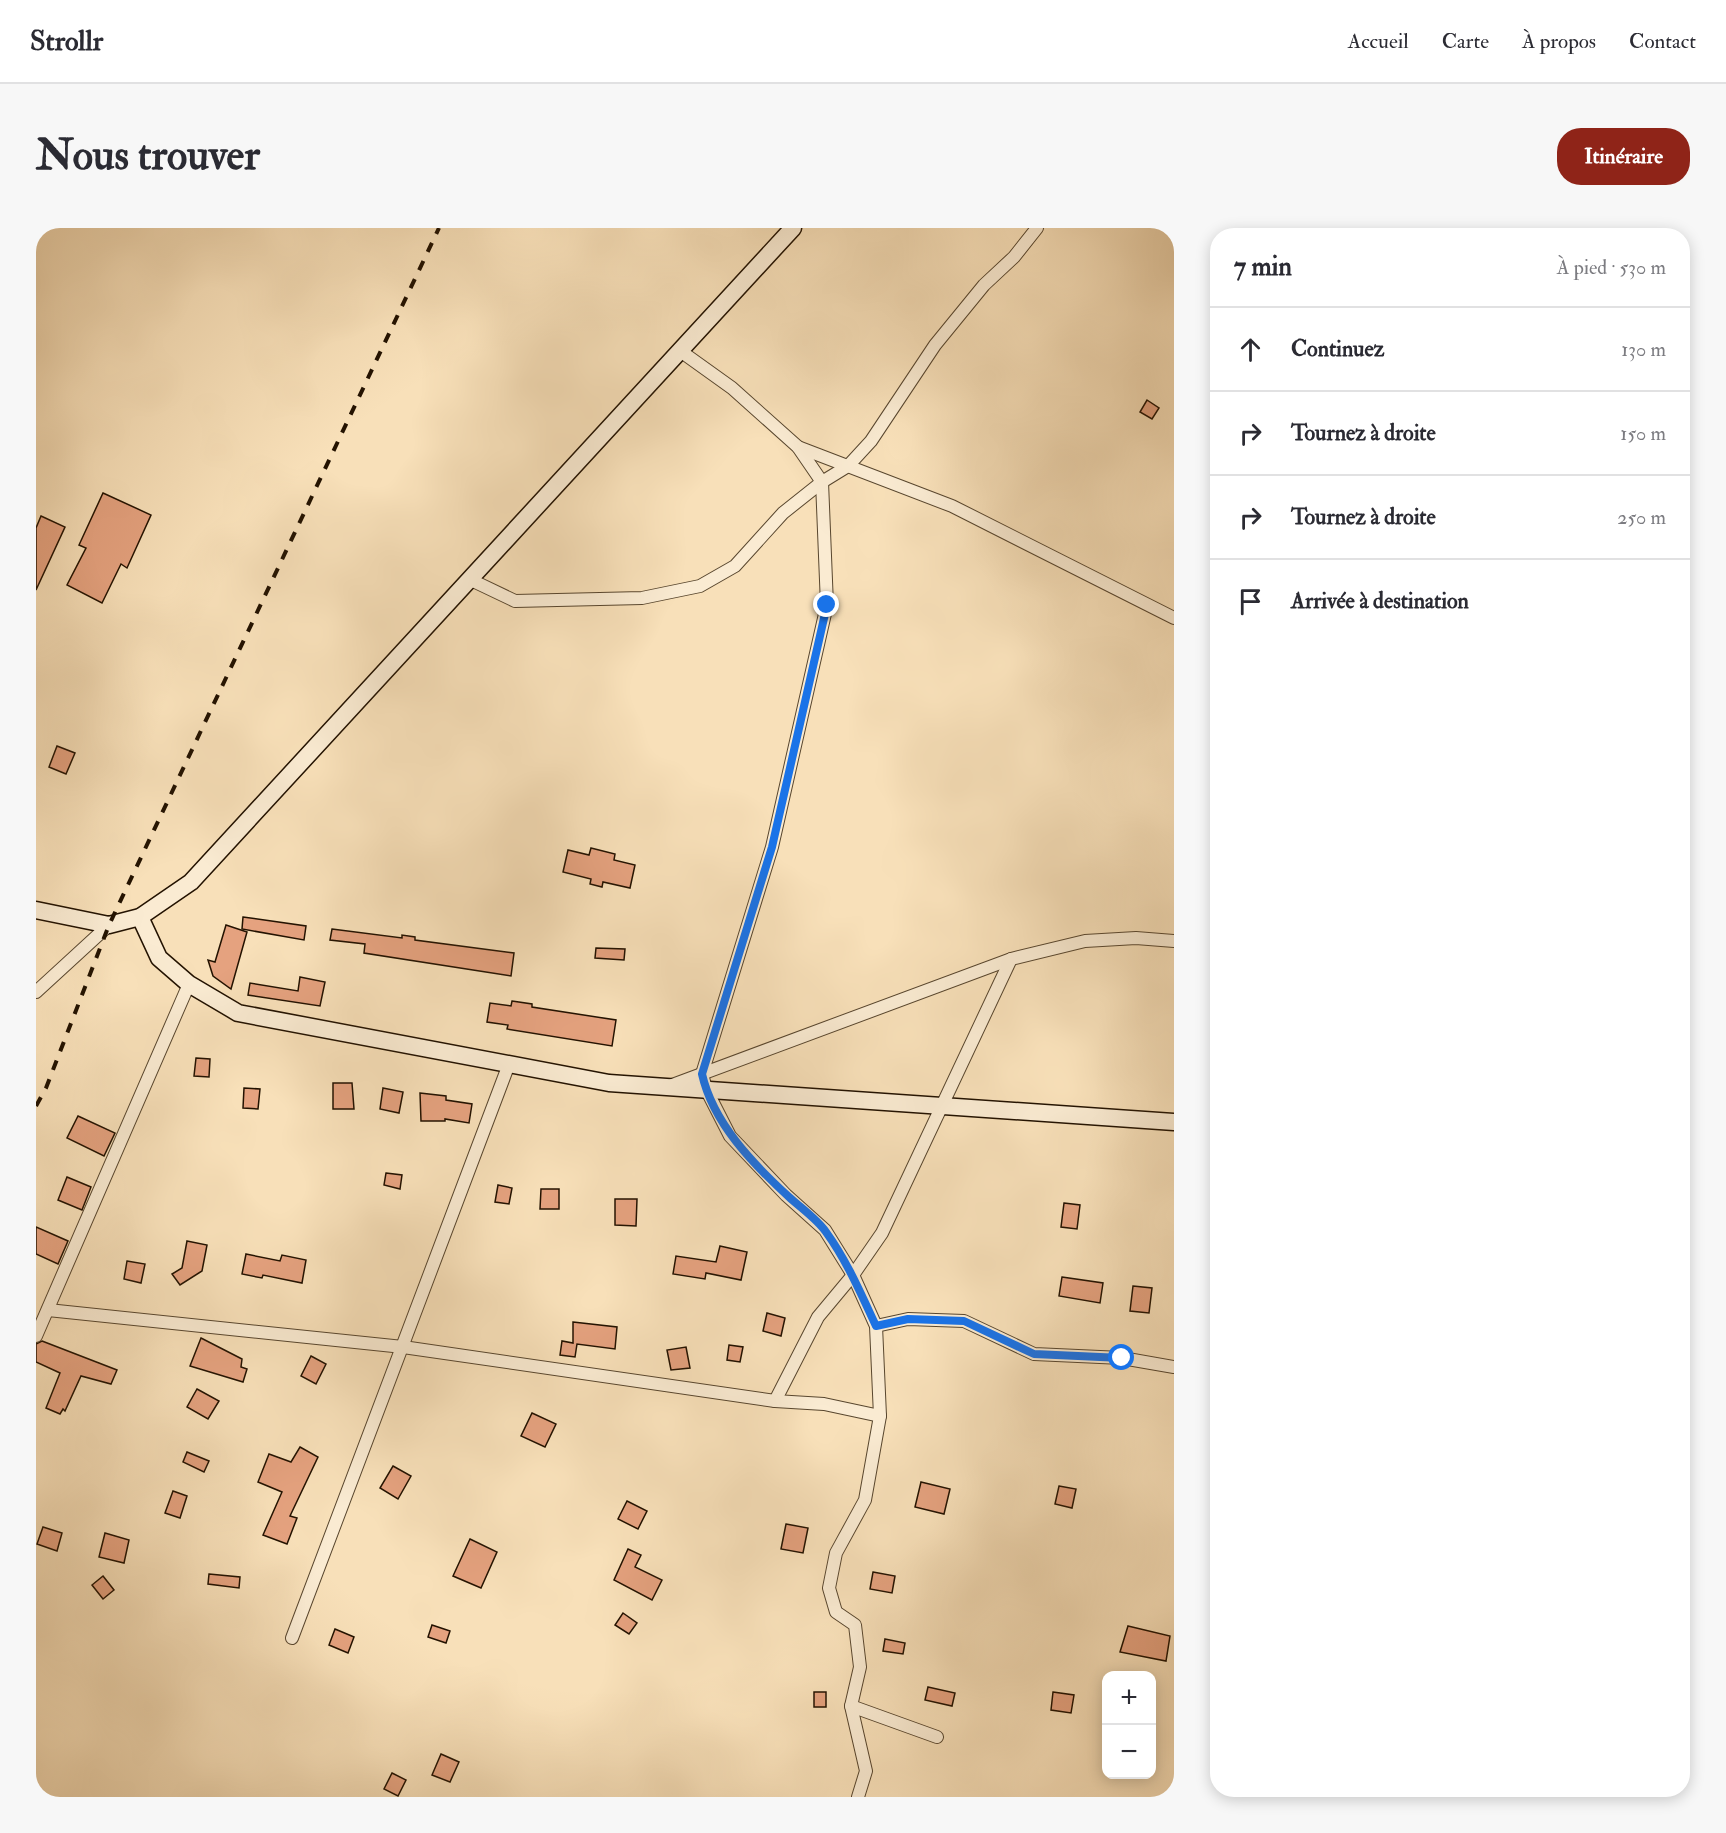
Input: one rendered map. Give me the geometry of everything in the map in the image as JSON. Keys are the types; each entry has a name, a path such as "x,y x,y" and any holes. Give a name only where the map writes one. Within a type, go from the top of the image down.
{"main road":[{"path":"36,910 109,925 140,917 191,882 793,228"},
{"path":"140,917 159,958 189,984 238,1013 609,1083 668,1087 704,1082 942,1107 1174,1122"}],"street":[{"path":"469,579 515,601 642,598 700,586 735,566 783,513 822,482 848,466 871,441 935,345 984,285 1014,257 1037,228"},
{"path":"679,350 732,388 798,447 822,482 827,605 772,847 704,1082 730,1136 786,1195 825,1230 853,1275 876,1326 880,1416 865,1500 836,1553 829,1588 836,1612 855,1625 860,1667 851,1706 866,1771 858,1797"},
{"path":"798,447 952,506 1174,618"},
{"path":"36,992 109,925"},
{"path":"704,1082 1011,959 1085,940 1136,938 1174,940"},
{"path":"775,1401 818,1317 853,1275 882,1233 1011,959"},
{"path":"36,1336 189,984"},
{"path":"292,1638 509,1064"},
{"path":"48,1310 403,1347 775,1401 824,1404 880,1416"},
{"path":"876,1326 908,1319 964,1321 1034,1354 1122,1358 1174,1367"},
{"path":"851,1706 936,1737"}],"building":[{"path":"1147,400 1159,408 1152,419 1140,412"},
{"path":"103,493 151,515 127,568 121,564 102,603 67,585 86,548 79,545"},
{"path":"41,516 65,527 36,590 36,528"},
{"path":"57,746 75,753 66,774 49,767"},
{"path":"591,848 615,854 614,860 635,865 630,888 603,882 602,887 590,884 591,879 563,872 568,850 589,855"},
{"path":"243,917 306,926 304,940 242,929"},
{"path":"226,925 247,932 231,989 213,976 208,960 215,962"},
{"path":"332,929 402,938 402,935 415,937 415,940 514,953 511,976 364,953 365,944 330,940"},
{"path":"596,948 625,949 624,960 595,958"},
{"path":"300,977 325,982 320,1006 248,995 250,983 298,991"},
{"path":"512,1001 532,1004 532,1007 616,1020 612,1046 507,1029 508,1025 487,1022 490,1003 511,1006"},
{"path":"196,1058 210,1059 209,1077 194,1076"},
{"path":"333,1083 352,1083 354,1109 333,1109"},
{"path":"244,1088 260,1089 258,1109 243,1108"},
{"path":"383,1088 403,1092 399,1113 380,1109"},
{"path":"420,1093 446,1096 446,1100 472,1104 469,1123 445,1119 445,1121 421,1121"},
{"path":"78,1116 115,1133 104,1156 67,1138"},
{"path":"386,1173 402,1175 400,1189 384,1185"},
{"path":"67,1177 91,1187 82,1210 58,1200"},
{"path":"498,1185 512,1188 509,1204 495,1202"},
{"path":"541,1189 559,1189 559,1209 540,1209"},
{"path":"615,1199 637,1199 636,1226 615,1225"},
{"path":"1064,1203 1080,1205 1077,1229 1061,1227"},
{"path":"36,1227 68,1241 58,1264 36,1254"},
{"path":"187,1241 207,1245 202,1271 180,1285 172,1274 182,1268"},
{"path":"720,1246 747,1252 741,1280 706,1273 705,1279 673,1274 676,1256 716,1262"},
{"path":"246,1254 280,1261 282,1255 306,1260 302,1283 263,1275 262,1278 242,1274"},
{"path":"127,1261 145,1264 141,1283 124,1279"},
{"path":"1062,1277 1103,1283 1100,1303 1059,1296"},
{"path":"1133,1286 1152,1288 1149,1313 1130,1311"},
{"path":"767,1313 785,1318 781,1336 763,1331"},
{"path":"573,1322 617,1327 615,1349 577,1344 575,1357 560,1355 562,1341 573,1343"},
{"path":"201,1338 242,1359 241,1367 247,1369 243,1382 190,1366"},
{"path":"42,1341 117,1370 111,1384 81,1376 65,1411 63,1409 60,1414 46,1408 60,1373 36,1362 36,1344"},
{"path":"729,1345 743,1347 740,1362 727,1360"},
{"path":"686,1347 690,1368 671,1370 667,1350"},
{"path":"311,1356 326,1364 316,1384 301,1376"},
{"path":"197,1389 219,1401 208,1419 187,1407"},
{"path":"532,1413 556,1424 545,1447 521,1436"},
{"path":"300,1447 318,1457 290,1516 297,1518 287,1544 263,1535 282,1492 258,1482 269,1454 291,1462"},
{"path":"187,1452 209,1461 204,1472 183,1462"},
{"path":"393,1466 411,1476 398,1499 380,1488"},
{"path":"921,1482 950,1489 944,1514 915,1507"},
{"path":"1059,1486 1076,1489 1072,1508 1055,1504"},
{"path":"173,1491 187,1496 180,1518 165,1513"},
{"path":"627,1501 647,1511 638,1529 618,1519"},
{"path":"786,1524 808,1528 803,1553 781,1549"},
{"path":"43,1527 62,1533 57,1551 37,1544"},
{"path":"105,1533 129,1540 124,1563 99,1557"},
{"path":"470,1539 497,1552 481,1588 453,1576"},
{"path":"628,1549 641,1555 635,1567 662,1580 652,1600 614,1580"},
{"path":"873,1572 895,1576 892,1593 870,1589"},
{"path":"209,1574 240,1577 239,1588 208,1584"},
{"path":"103,1576 114,1590 103,1599 92,1585"},
{"path":"623,1613 637,1623 629,1634 615,1625"},
{"path":"432,1625 450,1631 446,1643 428,1637"},
{"path":"1128,1626 1170,1636 1166,1661 1120,1652"},
{"path":"335,1629 354,1637 348,1653 329,1645"},
{"path":"885,1639 905,1643 903,1654 883,1651"},
{"path":"928,1687 955,1693 952,1706 925,1700"},
{"path":"814,1692 826,1692 826,1707 814,1707"},
{"path":"1053,1692 1074,1695 1071,1713 1051,1710"},
{"path":"441,1754 459,1762 450,1782 432,1775"},
{"path":"392,1773 406,1780 398,1796 384,1789"}],"railway":[{"path":"36,1106 46,1088 109,925 439,228"}],"route":[{"path":"827,605 772,847 702,1074 706,1089 730,1136 786,1195 825,1230 853,1275 876,1326 908,1319 964,1321 1034,1354 1122,1358"}]}
